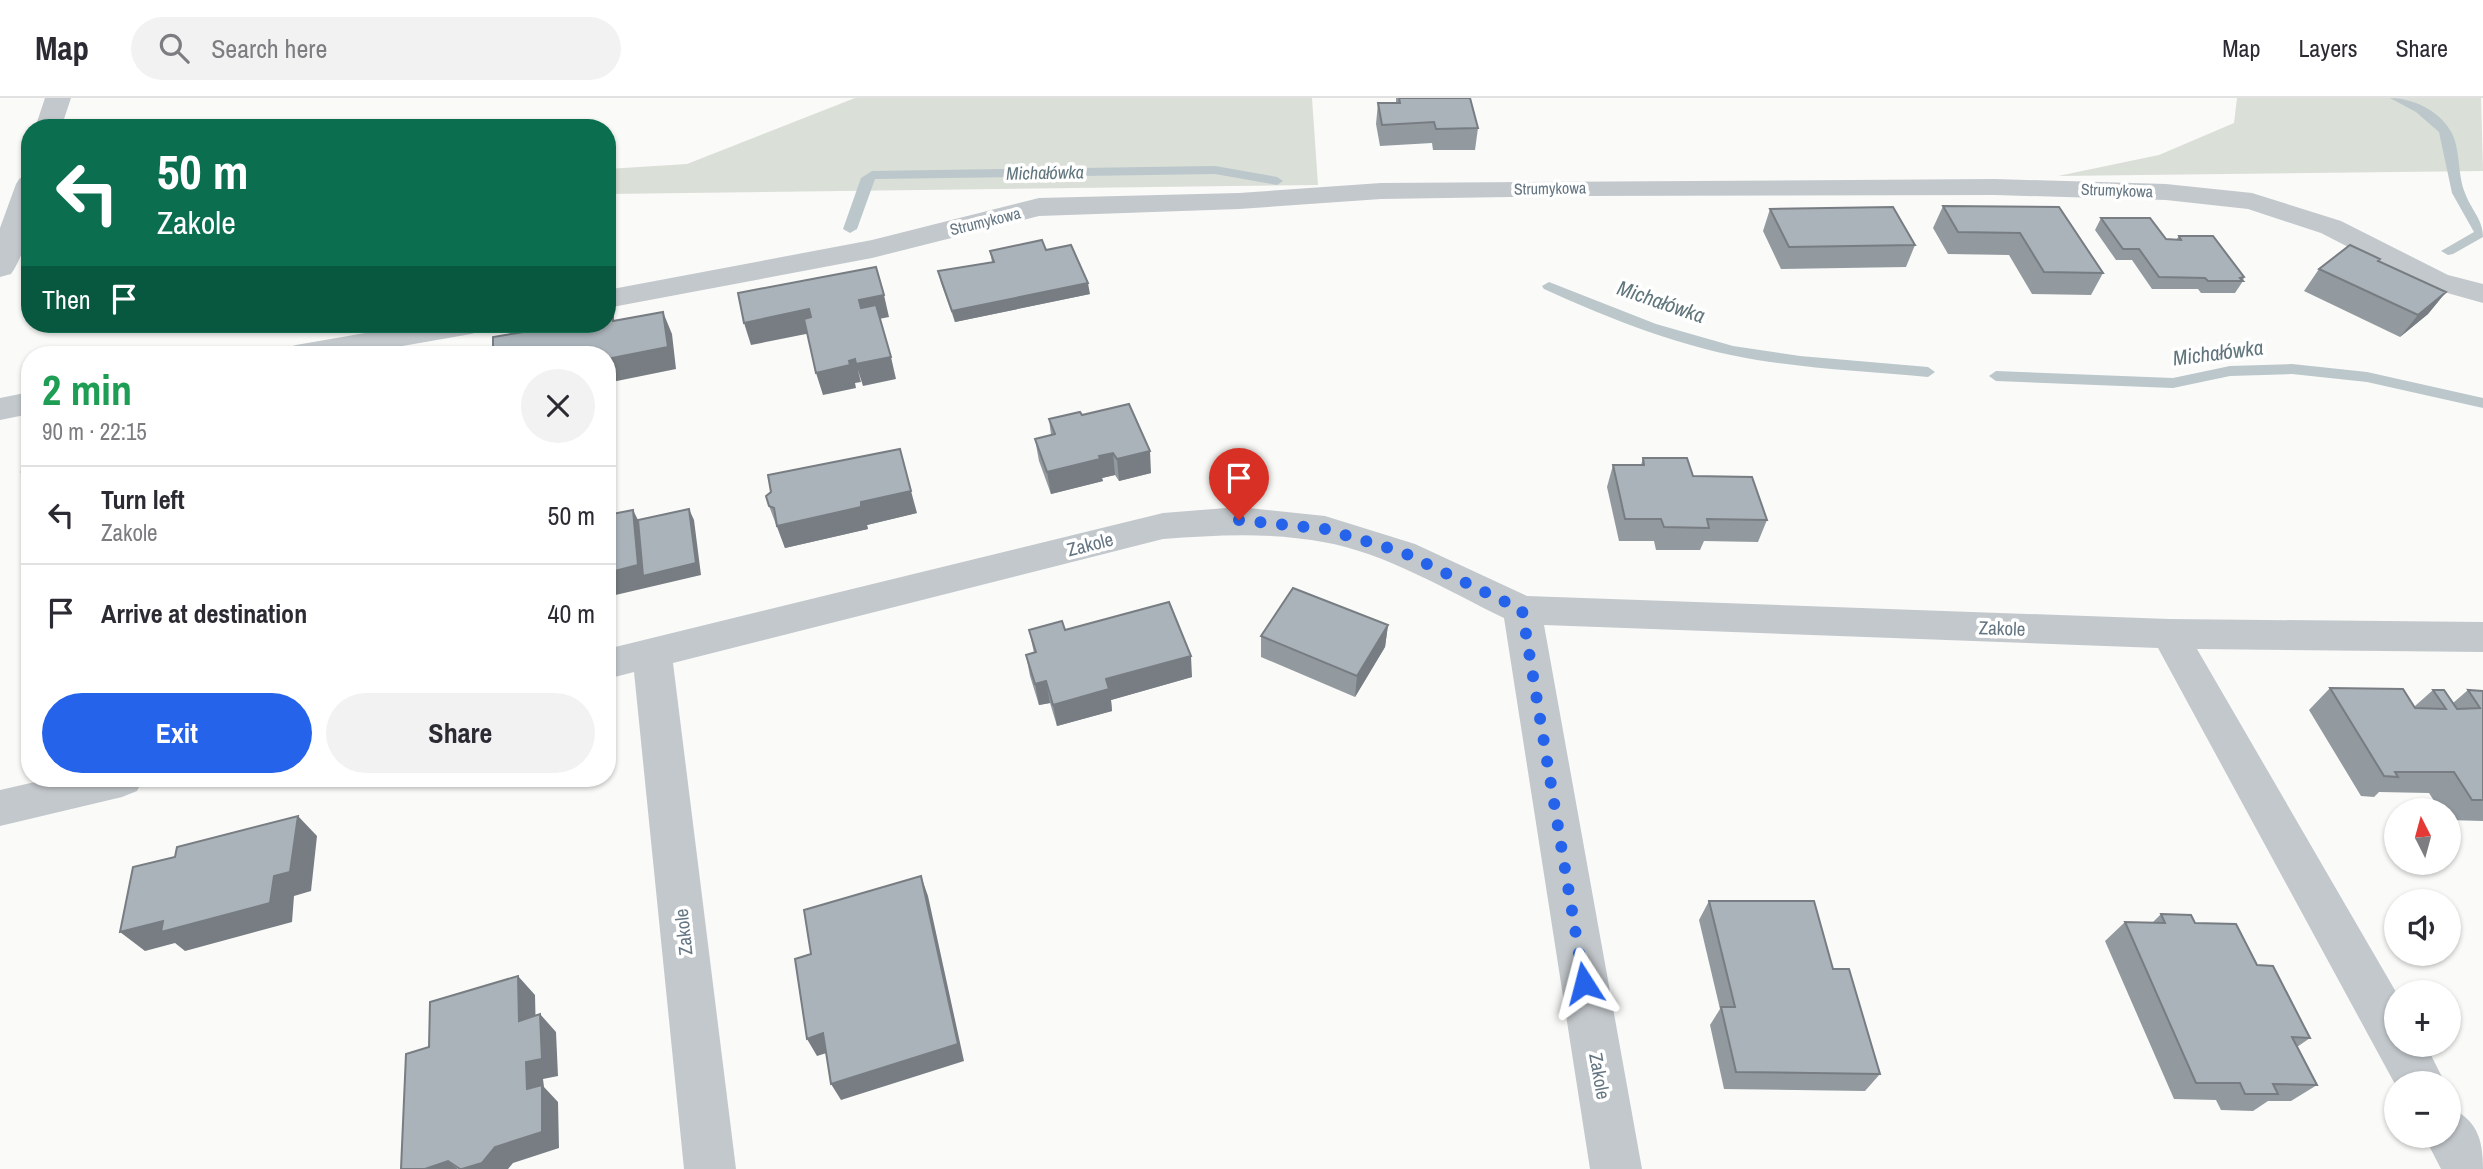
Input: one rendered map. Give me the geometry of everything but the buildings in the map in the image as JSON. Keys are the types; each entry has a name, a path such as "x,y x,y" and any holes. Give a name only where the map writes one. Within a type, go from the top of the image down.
{"street":[{"path":"51,119 58,98"},
{"name":"Strumykowa","path":"616,297 872,249 1040,207 1239,201 1381,191 1995,187 2166,191 2252,201 2331,227 2437,281 2483,294"},
{"path":"0,268 21,209"},
{"path":"347,346 420,333"},
{"path":"0,409 21,405"},
{"name":"Zakole","path":"616,662 1163,526 1239,520 1325,529 1402,552 1522,610 2169,634 2483,637"},
{"name":"Zakole","path":"1522,610 1616,1169"},
{"path":"2169,634 2384,1017"},
{"name":"Zakole","path":"652,653 710,1169"},
{"path":"0,808 88,787"},
{"path":"2457,1148 2469,1169"}],"shaded area":[{"path":"855,98 1312,98 1318,185 616,194 616,168 687,164"},
{"path":"2237,98 2481,98 2483,171 2058,176 2159,155 2234,123"}],"waterway":[{"name":"Michałówka","path":"2396,98 2420,109 2445,131 2458,193 2481,233 2448,251"},
{"name":"Michałówka","path":"850,229 867,178 872,175 1215,170 1277,181"},
{"name":"Michałówka","path":"1549,286 1651,327 1733,350 1800,360 1928,372"},
{"name":"Michałówka","path":"1996,376 2173,383 2230,371 2292,369 2367,377 2483,403"}],"route":[{"path":"1239,520 1325,529 1402,552 1522,610 1584,983"}]}
